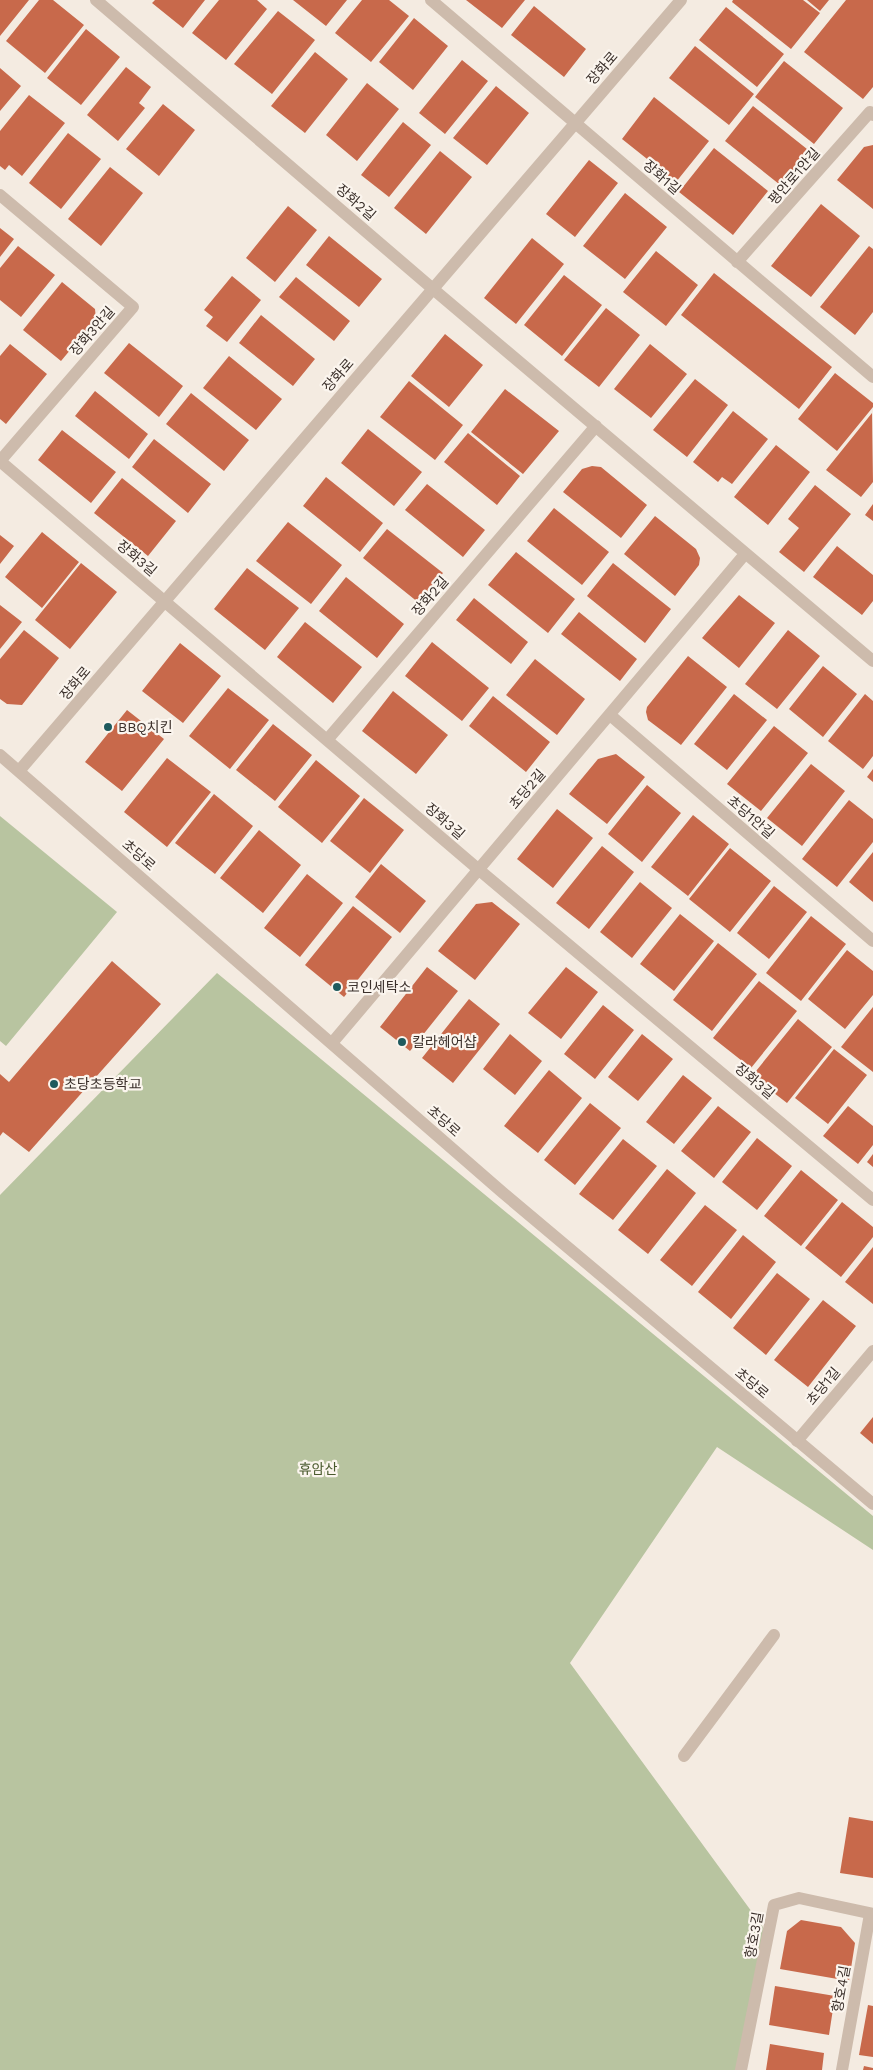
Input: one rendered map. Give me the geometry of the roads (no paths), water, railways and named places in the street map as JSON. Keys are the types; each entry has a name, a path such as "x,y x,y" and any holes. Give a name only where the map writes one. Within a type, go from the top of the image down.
{"street":[{"name":"장화2길","path":"96,0 433,289 873,660"},
{"name":"장화1길","path":"431,0 873,377"},
{"name":"장화로","path":"19,771 574,122 681,0"},
{"name":"평안로1안길","path":"737,262 870,112 873,115"},
{"name":"장화3안길","path":"0,195 133,307 0,461"},
{"name":"장화2길","path":"327,740 596,426"},
{"name":"장화3길","path":"0,461 478,869 873,1200"},
{"name":"초당2길","path":"332,1042 745,554"},
{"name":"초당1안길","path":"610,715 873,941"},
{"name":"초당로","path":"0,755 332,1042 502,1192 873,1504"},
{"name":"초당1길","path":"797,1441 873,1351"},
{"path":"684,1756 774,1636"},
{"name":"항호3길","path":"741,2070 774,1905 799,1898 872,1914"},
{"name":"항호4길","path":"842,2070 872,1914"}],"place":[{"name":"BBQ치킨","path":"108,727"},
{"name":"코인세탁소","path":"337,987"},
{"name":"칼라헤어샵","path":"402,1042"},
{"name":"초당초등학교","path":"54,1084"}],"park label":[{"name":"휴암산","path":"318,1469"}]}
